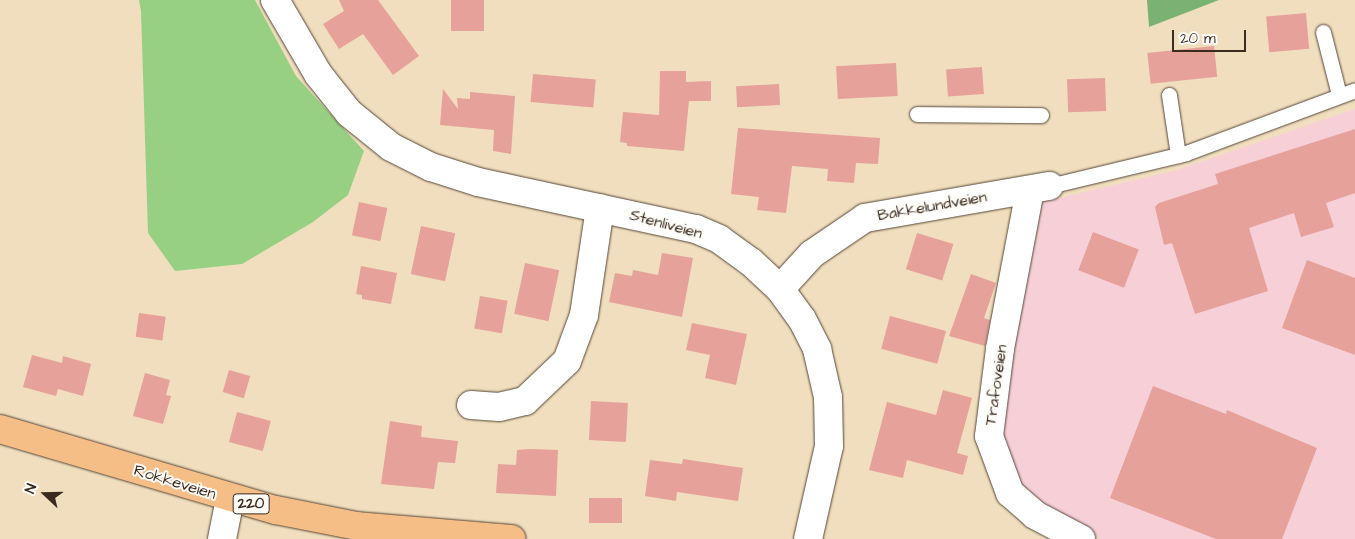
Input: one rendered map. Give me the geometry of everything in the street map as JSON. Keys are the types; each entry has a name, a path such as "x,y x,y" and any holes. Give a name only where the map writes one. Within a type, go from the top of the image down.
{"main road":[{"name":"Rokkeveien","path":"0,429 230,499 357,526 473,538 511,539"}],"street":[{"name":"Stenliveien","path":"275,0 318,74 349,113 391,147 431,167 478,182 696,229 719,240 752,262 780,289 802,319 817,349 828,397 829,446 808,539"},
{"name":"Bakkelundveien","path":"780,289 812,254 866,218 1040,188"},
{"name":"Trafoveien","path":"1040,188 1000,349 989,436 1010,493 1035,515 1081,539"},
{"path":"471,405 499,407 525,402 567,361 584,315 600,208"},
{"path":"222,539 230,499"}],"lane":[{"path":"1324,32 1339,96"},
{"path":"1040,188 1178,155 1355,90"},
{"path":"1169,95 1178,155"},
{"path":"917,114 1041,116"}],"shaded area":[{"path":"1355,109 1355,539 1101,539 1041,509 1009,477 1000,414 1040,203 1177,170"}],"green space":[{"path":"139,0 255,0 296,76 364,151 348,195 313,222 242,264 175,271 148,233 141,11"},
{"path":"1147,0 1219,0 1149,27"}],"building":[{"path":"339,0 378,0 419,56 393,75 363,34 339,49 323,24 344,11"},
{"path":"451,0 484,0 484,31 451,31"},
{"path":"1306,13 1309,49 1269,52 1266,16"},
{"path":"1214,46 1217,77 1151,84 1147,53"},
{"path":"896,63 898,96 838,99 836,66"},
{"path":"982,67 984,94 948,96 946,70"},
{"path":"660,71 686,71 686,82 711,81 711,101 689,101 684,151 627,146 627,143 620,142 623,112 659,115"},
{"path":"533,74 596,79 593,107 531,102"},
{"path":"1105,78 1106,111 1068,112 1067,79"},
{"path":"779,84 780,105 737,107 736,86"},
{"path":"443,89 458,109 457,98 470,99 470,92 515,96 511,154 493,151 494,130 440,125"},
{"path":"738,128 880,138 878,164 856,163 854,183 827,181 828,169 792,166 786,213 757,210 759,197 731,194"},
{"path":"1355,129 1355,193 1326,203 1334,227 1301,237 1294,213 1249,228 1268,291 1195,314 1172,243 1164,245 1155,207 1159,203 1218,184 1215,174"},
{"path":"359,202 387,208 380,241 352,235"},
{"path":"421,226 455,233 445,281 411,274"},
{"path":"1093,232 1139,250 1124,288 1078,270"},
{"path":"917,233 953,244 942,280 906,269"},
{"path":"662,253 693,258 682,317 609,302 615,273 632,276 633,270 658,275"},
{"path":"1307,260 1355,278 1355,355 1282,328"},
{"path":"525,263 559,270 548,321 514,314"},
{"path":"361,266 397,273 391,304 362,299 362,295 356,294"},
{"path":"971,274 996,283 984,318 990,320 985,346 949,336"},
{"path":"480,296 508,301 502,333 474,328"},
{"path":"139,313 166,317 162,341 136,337"},
{"path":"890,316 946,331 937,364 881,349"},
{"path":"692,323 747,334 736,385 705,378 710,355 686,350"},
{"path":"32,355 62,363 63,356 91,364 83,396 58,389 56,396 23,387"},
{"path":"229,370 250,376 244,398 223,392"},
{"path":"145,373 170,380 166,395 171,396 163,424 133,416"},
{"path":"1153,386 1226,414 1227,410 1317,448 1282,539 1216,539 1110,498"},
{"path":"943,390 972,398 957,453 968,456 963,475 907,460 903,478 869,470 887,402 936,415"},
{"path":"591,401 628,403 626,442 589,440"},
{"path":"237,412 271,421 263,451 229,442"},
{"path":"390,421 422,426 421,437 458,441 455,463 438,462 434,489 381,484"},
{"path":"517,450 558,450 556,496 496,493 498,464 516,465"},
{"path":"683,459 743,468 738,501 677,492 676,501 645,496 650,460 682,464"},
{"path":"589,498 622,498 622,523 589,523"}]}
